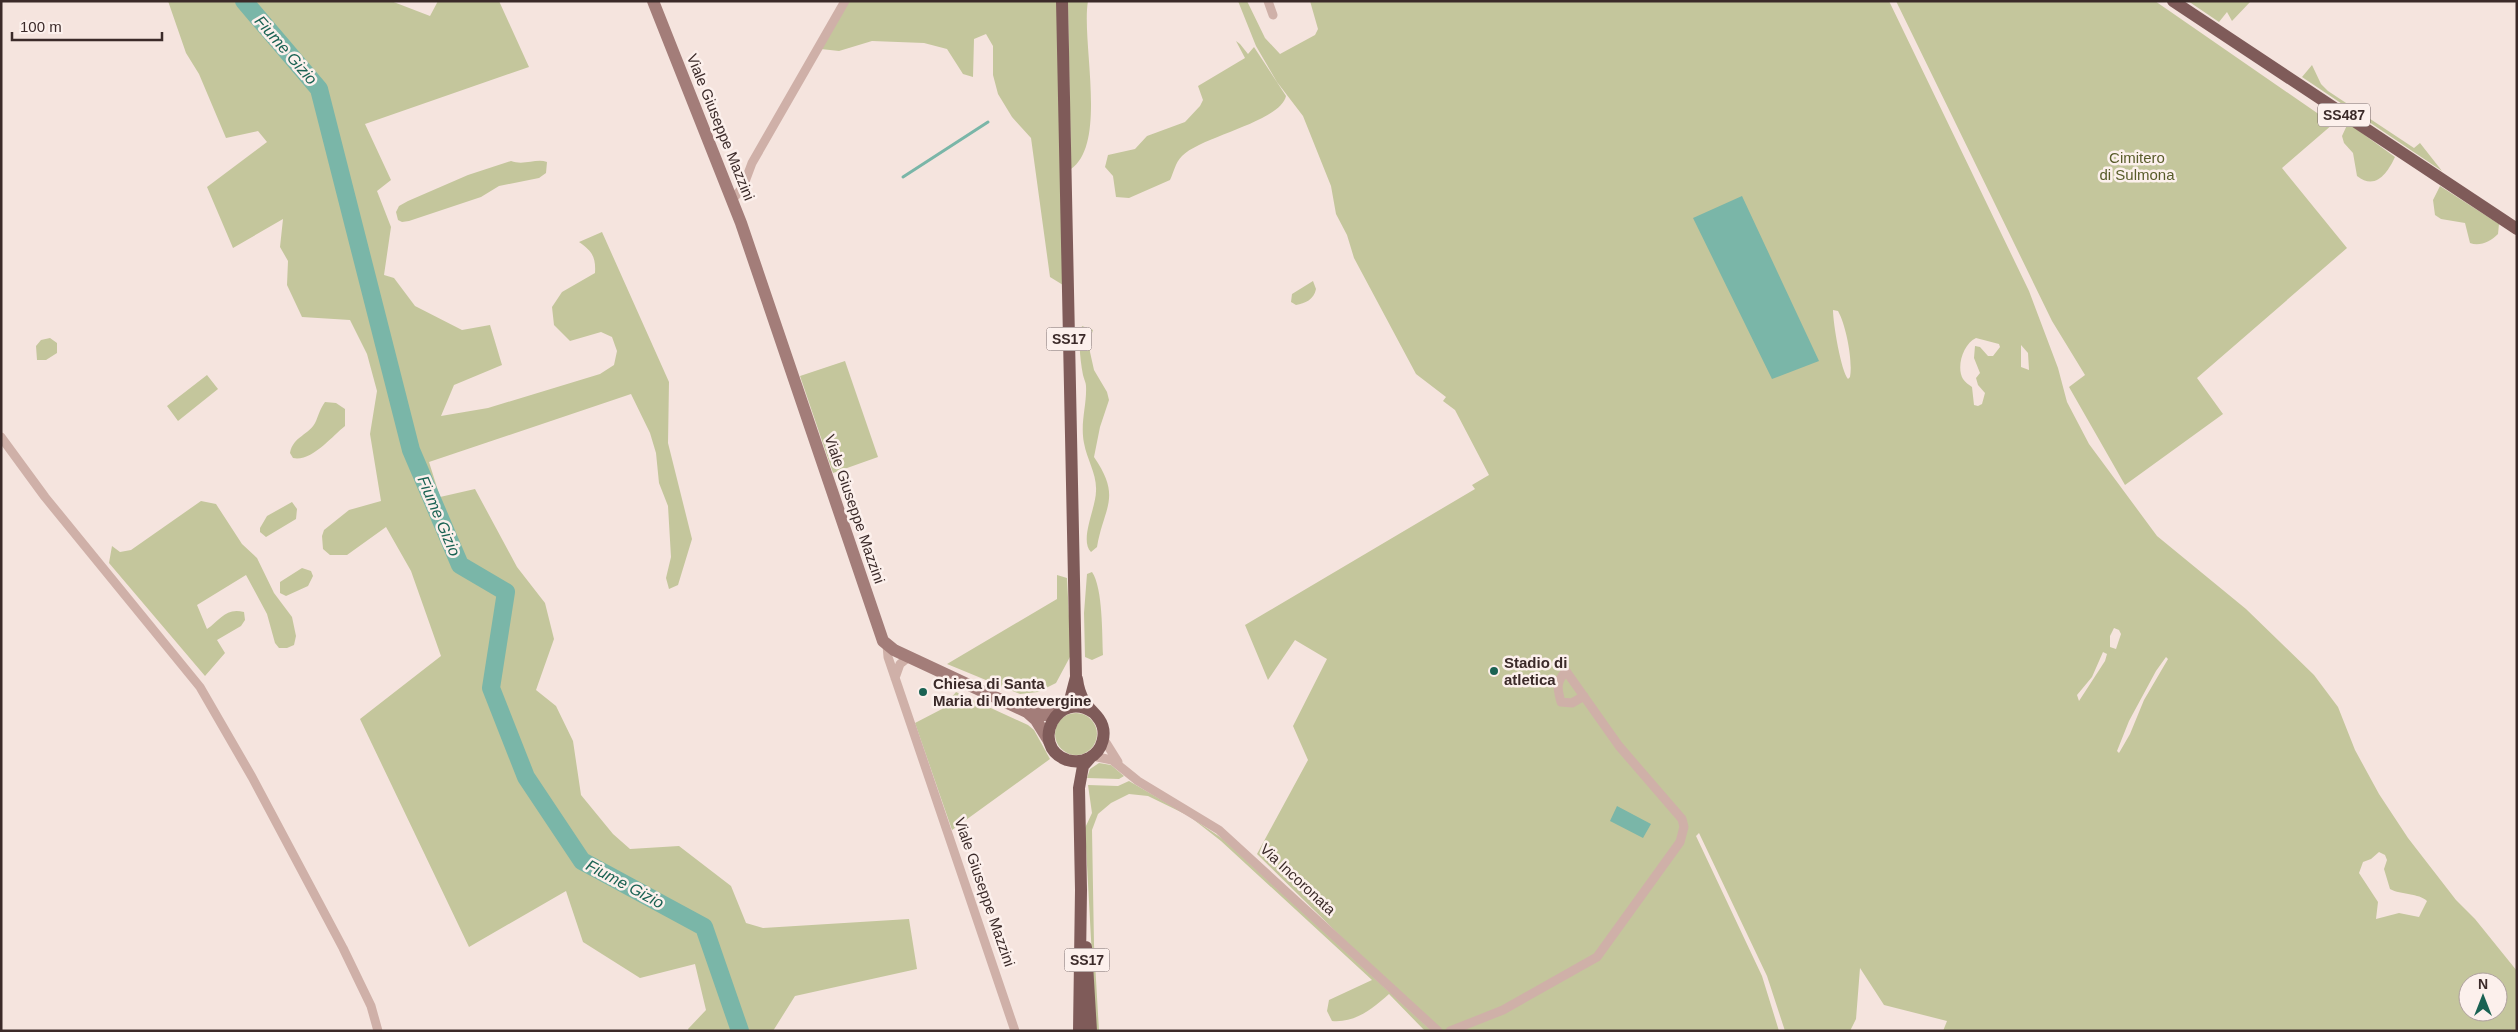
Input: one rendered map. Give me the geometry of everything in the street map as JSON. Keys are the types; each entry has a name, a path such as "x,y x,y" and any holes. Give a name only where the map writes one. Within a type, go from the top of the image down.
{"main road":[{"name":"Viale Giuseppe Mazzini","path":"653,1 732,200 875,620 887,645"},
{"name":"SS17","path":"1060,712 1070,700 1076,677 1062,1"},
{"name":"SS487","path":"2172,1 2517,229"},
{"path":"887,645 1027,712 1046,715 1078,707 1094,713 1101,722 1103,738 1100,748 1091,757 1075,762 1064,758 1055,751 1036,720 1027,712"},
{"name":"SS17","path":"1076,677 1084,700 1094,713"},
{"path":"1049,741 1050,726 1060,712"},
{"name":"SS17","path":"1081,1030 1081,890 1078,788 1083,766 1091,757"},
{"name":"SS17","path":"1064,758 1070,766 1078,788"}],"street":[{"path":"732,200 743,187 757,154 845,1"},
{"path":"1268,1 1273,15"},
{"path":"1,437 45,497 200,686 252,777 343,948 371,1006 378,1031"},
{"name":"Viale Giuseppe Mazzini","path":"887,645 886,652 1015,1031"},
{"path":"895,678 897,668 909,657"},
{"path":"1450,1031 1503,1010 1597,957 1680,842 1684,827 1682,819 1619,746 1584,696"},
{"name":"Via Incoronata","path":"1103,738 1111,753 1123,768"},
{"name":"Via Incoronata","path":"1091,757 1107,758 1123,768 1138,781 1227,836 1438,1031"}],"green space":[{"path":"168,1 391,1 430,16 438,1 499,1 529,67 365,124 391,180 377,191 391,227 384,275 394,278 415,306 462,330 490,325 502,365 454,385 441,416 488,408 600,374 614,365 617,351 612,337 601,332 570,341 554,325 552,307 562,292 595,273 595,263 592,255 579,242 602,232 669,382 668,443 692,539 678,585 669,589 666,578 671,557 668,506 659,483 656,453 650,433 631,394 429,462 440,497 475,489 517,567 545,603 554,639 536,690 556,706 573,741 581,795 613,834 630,849 679,846 731,886 746,923 763,928 909,919 917,969 795,996 773,1031 689,1031 688,1029 706,1010 695,964 640,978 583,942 566,891 469,947 360,719 441,656 411,571 386,527 347,555 330,555 323,549 322,536 324,530 349,510 381,501 370,434 377,391 367,354 350,320 302,317 287,285 288,261 280,247 283,219 233,248 207,187 267,142 258,131 226,138 199,74 186,53"},
{"path":"849,1 1057,1 1063,285 1050,277 1031,138 1012,117 998,94 993,75 993,46 986,34 974,39 973,77 963,74 947,49 924,43 872,41 839,51 821,49"},
{"path":"1068,1 1088,1 1087,19 1091,90 1091,115 1088,137 1082,156 1071,169"},
{"path":"1238,1 1247,1 1265,38 1280,54 1315,35 1318,29 1310,1 1889,1 2029,291 2058,368 2067,402 2089,444 2157,536 2246,609 2314,675 2338,707 2355,750 2379,794 2408,838 2456,900 2475,919 2517,971 2517,1031 1943,1031 1947,1021 1884,1005 1860,968 1856,1019 1850,1031 1785,1031 1767,976 1699,833 1696,836 1762,976 1779,1031 1437,1031 1257,854 1308,760 1293,726 1327,659 1295,640 1268,680 1245,625 1475,489 1472,485 1489,475 1455,410 1443,401 1446,397 1416,374 1354,258 1347,235 1336,214 1331,186 1303,116 1277,82 1256,46","holes":["1833,310 1838,311 1846,334 1851,362 1850,377 1848,379 1840,357","1976,338 1999,344 2000,347 1993,356 1988,356 1980,347 1975,346 1974,358 1980,373 1976,378 1978,385 1985,393 1982,404 1978,406 1974,405 1972,387 1964,380 1960,368 1964,350","2021,345 2028,353 2029,370 2021,367","2114,628 2119,630 2121,634 2116,649 2110,647 2110,636","2103,652 2107,654 2105,661 2079,701 2077,695 2092,677","2166,657 2168,659 2144,700 2130,734 2119,753 2117,751 2129,721 2156,671","2379,852 2385,855 2387,860 2384,869 2390,889 2424,898 2427,901 2419,917 2399,913 2376,919 2378,902 2359,873 2363,862 2371,859"]},
{"name":"Cimitero di Sulmona","path":"1896,1 2155,1 2333,124 2282,168 2347,248 2197,378 2223,414 2125,485 2069,387 2085,375 2052,321"},
{"path":"2188,1 2251,1 2232,21 2227,12 2219,22"},
{"path":"1236,41 1248,54 1254,47 1286,96 1281,105 1270,114 1256,121 1192,149 1182,156 1170,180 1129,198 1116,197 1113,176 1105,167 1108,155 1135,149 1147,136 1185,122 1203,100 1198,86 1245,58"},
{"path":"2312,65 2321,84 2328,91 2414,148 2420,143 2442,171 2302,77"},
{"path":"2348,123 2395,157 2385,174 2376,181 2364,180 2357,176 2353,153 2344,143 2342,136"},
{"path":"511,161 521,163 547,162 546,173 539,178 499,186 481,197 409,221 402,222 398,220 396,212 399,206 408,201 468,175"},
{"path":"2440,186 2499,224 2498,234 2485,243 2470,243 2465,223 2441,219 2435,215 2433,200"},
{"path":"1313,281 1316,289 1311,298 1306,302 1296,305 1291,302 1292,294"},
{"path":"1082,326 1093,330 1089,343 1094,370 1107,392 1109,400 1100,427 1094,457 1107,483 1109,502 1097,547 1091,552 1088,547 1087,532 1096,485 1083,436 1086,386 1080,351"},
{"path":"50,338 57,343 57,353 46,360 37,360 36,346 41,340"},
{"path":"845,361 878,457 833,473 800,376"},
{"path":"207,375 218,389 178,421 167,406"},
{"path":"325,402 336,403 345,409 345,426 314,452 300,458 293,458 290,453 294,443 310,430"},
{"path":"201,501 216,504 242,544 257,558 274,593 292,617 296,636 294,645 287,648 279,648 275,643 267,614 246,575 197,605 207,629 232,611 244,612 245,620 241,626 217,640 225,653 205,676 109,563 112,546 120,552 131,550"},
{"path":"292,502 297,509 296,519 266,537 260,532 260,528 267,516"},
{"path":"302,568 311,571 313,576 308,586 286,596 280,593 280,582"},
{"path":"1092,572 1096,579 1100,600 1103,655 1092,660 1085,657 1084,613 1087,574"},
{"path":"1057,575 1067,578 1071,655 1056,683 1038,692 1020,694 947,664 1057,599"},
{"path":"956,692 1028,725 1034,730 1050,759 952,830 915,723 942,709"},
{"path":"1080,713 1088,716 1094,722 1097,734 1094,746 1088,752 1072,755 1064,752 1058,746 1055,730 1058,722 1064,716"},
{"path":"1099,763 1111,765 1124,776 1119,779 1087,778 1090,769"},
{"path":"1129,781 1189,816 1148,796 1129,794 1111,803 1098,814 1092,830 1094,945 1099,1031 1096,1031 1085,828 1092,813 1088,785 1118,786"},
{"path":"1189,816 1223,839 1432,1031 1425,1031 1389,994 1363,1014 1348,1020 1332,1021 1327,1011 1329,1000 1372,980 1221,841"}],"water":[{"path":"1742,196 1819,361 1772,379 1693,218"},
{"path":"1617,806 1651,824 1643,838 1610,821"}],"waterway":[{"name":"Fiume Gizio","path":"244,1 319,89 411,450 460,565 506,592 491,688 526,777 582,861 704,927 740,1031"},
{"path":"903,177 988,122"}],"place":[{"name":"Stadio di atletica","path":"1494,671"},
{"name":"Chiesa di Santa Maria di Montevergine","path":"923,692"}]}
